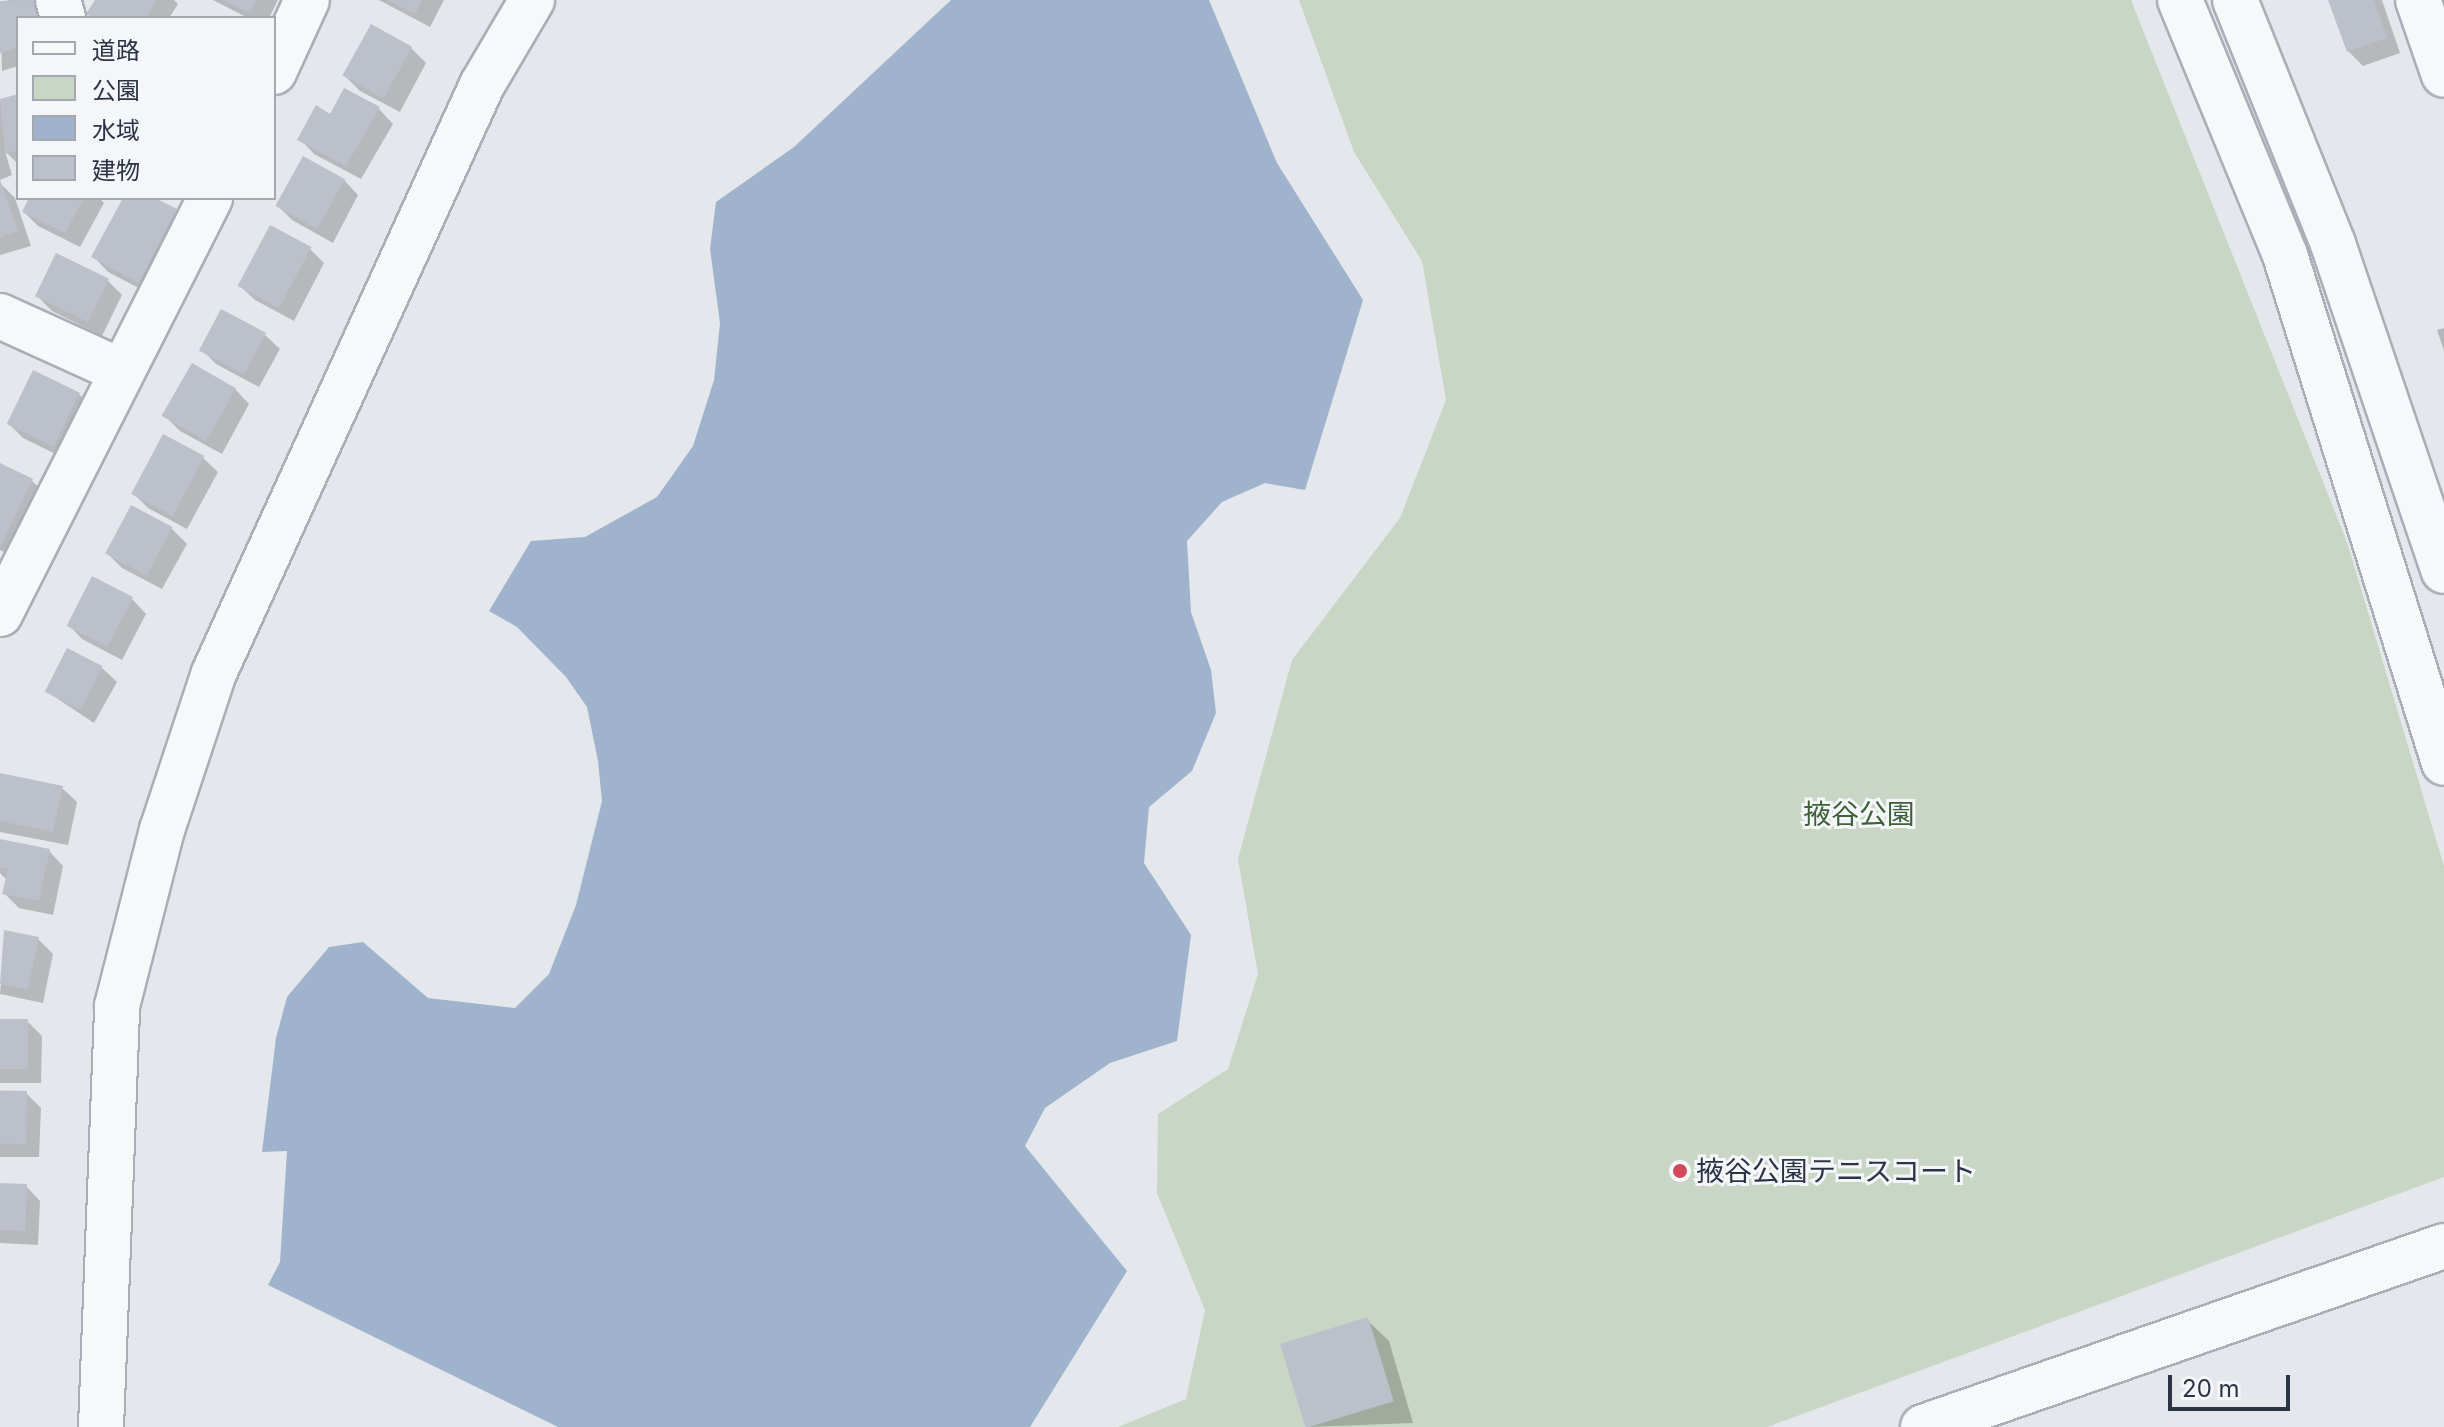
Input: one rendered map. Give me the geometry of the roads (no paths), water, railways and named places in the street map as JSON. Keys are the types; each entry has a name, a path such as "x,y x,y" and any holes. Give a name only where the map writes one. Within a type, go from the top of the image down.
{"street":[{"path":"276,68 307,0"},
{"path":"101,1427 117,1006 162,830 214,673 482,85 532,0"},
{"path":"2180,0 2285,255 2444,763"},
{"path":"2235,0 2333,244 2444,571"},
{"path":"2418,0 2444,75"},
{"path":"5,592 209,200"},
{"path":"0,316 121,371"},
{"path":"1923,1427 2444,1246"}],"water":[{"path":"951,0 1209,0 1277,163 1363,300 1305,490 1265,483 1222,502 1187,541 1191,612 1211,670 1216,713 1192,771 1149,807 1144,863 1191,935 1177,1041 1110,1063 1045,1108 1025,1146 1127,1271 1030,1427 558,1427 268,1285 280,1262 287,1151 262,1152 276,1038 287,997 329,947 363,942 428,998 515,1008 549,974 576,905 602,801 598,761 587,707 566,677 517,627 489,611 531,541 585,537 657,497 693,446 714,380 720,323 710,249 716,202 794,147"}],"place":[{"name":"掖谷公園テニスコート","path":"1680,1171"}],"park label":[{"name":"掖谷公園","path":"1859,814"}]}
